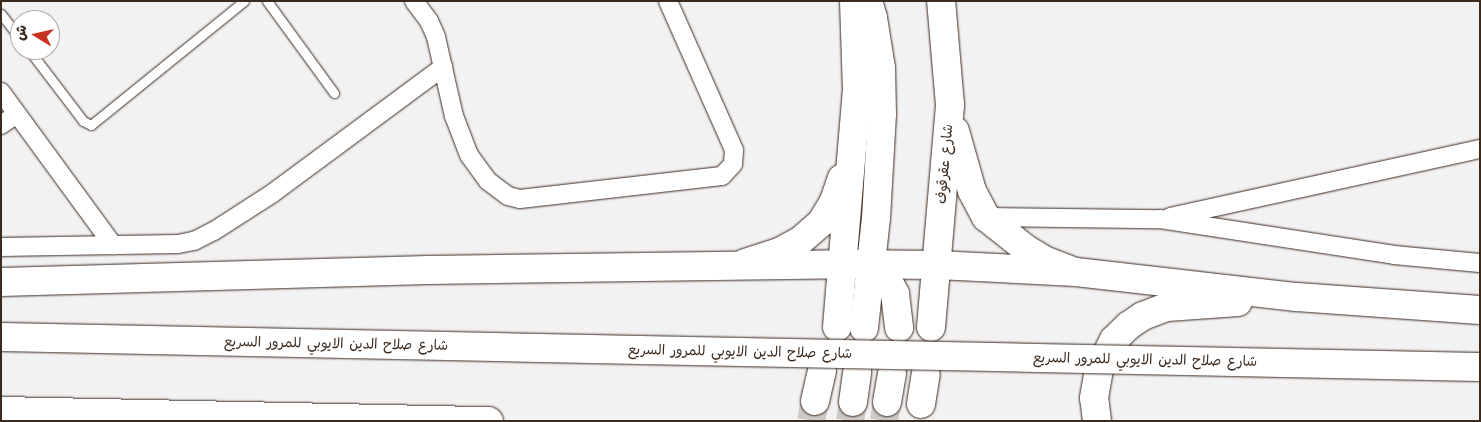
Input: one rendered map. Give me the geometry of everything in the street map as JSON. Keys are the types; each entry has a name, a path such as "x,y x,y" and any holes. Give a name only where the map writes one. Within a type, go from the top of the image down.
{"main road":[{"path":"854,1 856,90 843,264 850,327 871,264 882,114 882,68 868,1"},
{"name":"شارع عقرقوف","path":"931,327 950,105 941,1"},
{"path":"950,105 960,154 972,191 986,217 1044,260 1076,272"},
{"path":"739,266 781,251 800,241 821,223 834,201 841,182 854,133"},
{"path":"1,282 511,269 843,264 937,265 1076,272 1297,297 1480,310"},
{"path":"871,264 883,271 895,294 899,328"},
{"path":"1097,421 1094,398 1095,382 1105,353 1114,340 1128,326 1143,316 1167,307 1297,297"},
{"name":"شارع صلاح الدين الايوبي للمرور السريع","path":"1,337 1480,367"},
{"path":"815,401 822,371"},
{"path":"853,402 856,372"},
{"path":"887,402 892,373"},
{"path":"921,404 926,374"},
{"path":"1,411 489,421"}],"street":[{"path":"414,1 429,21 436,37 454,116 469,155 488,181 508,196 520,199 722,176 733,164 734,150 668,1"},
{"path":"1,247 178,244 194,241 214,231 274,193 443,67"},
{"path":"1,92 113,245"},
{"path":"1,125 18,114"},
{"path":"1160,219 1480,149"},
{"path":"986,217 1160,219 1394,255 1480,263"}],"lane":[{"path":"37,60 83,121 91,124 244,1"},
{"path":"267,1 334,93"},
{"path":"1,14 10,25"}],"tunnel":[{"path":"811,421 815,401"},
{"path":"850,421 853,402"},
{"path":"884,421 887,402"}]}
